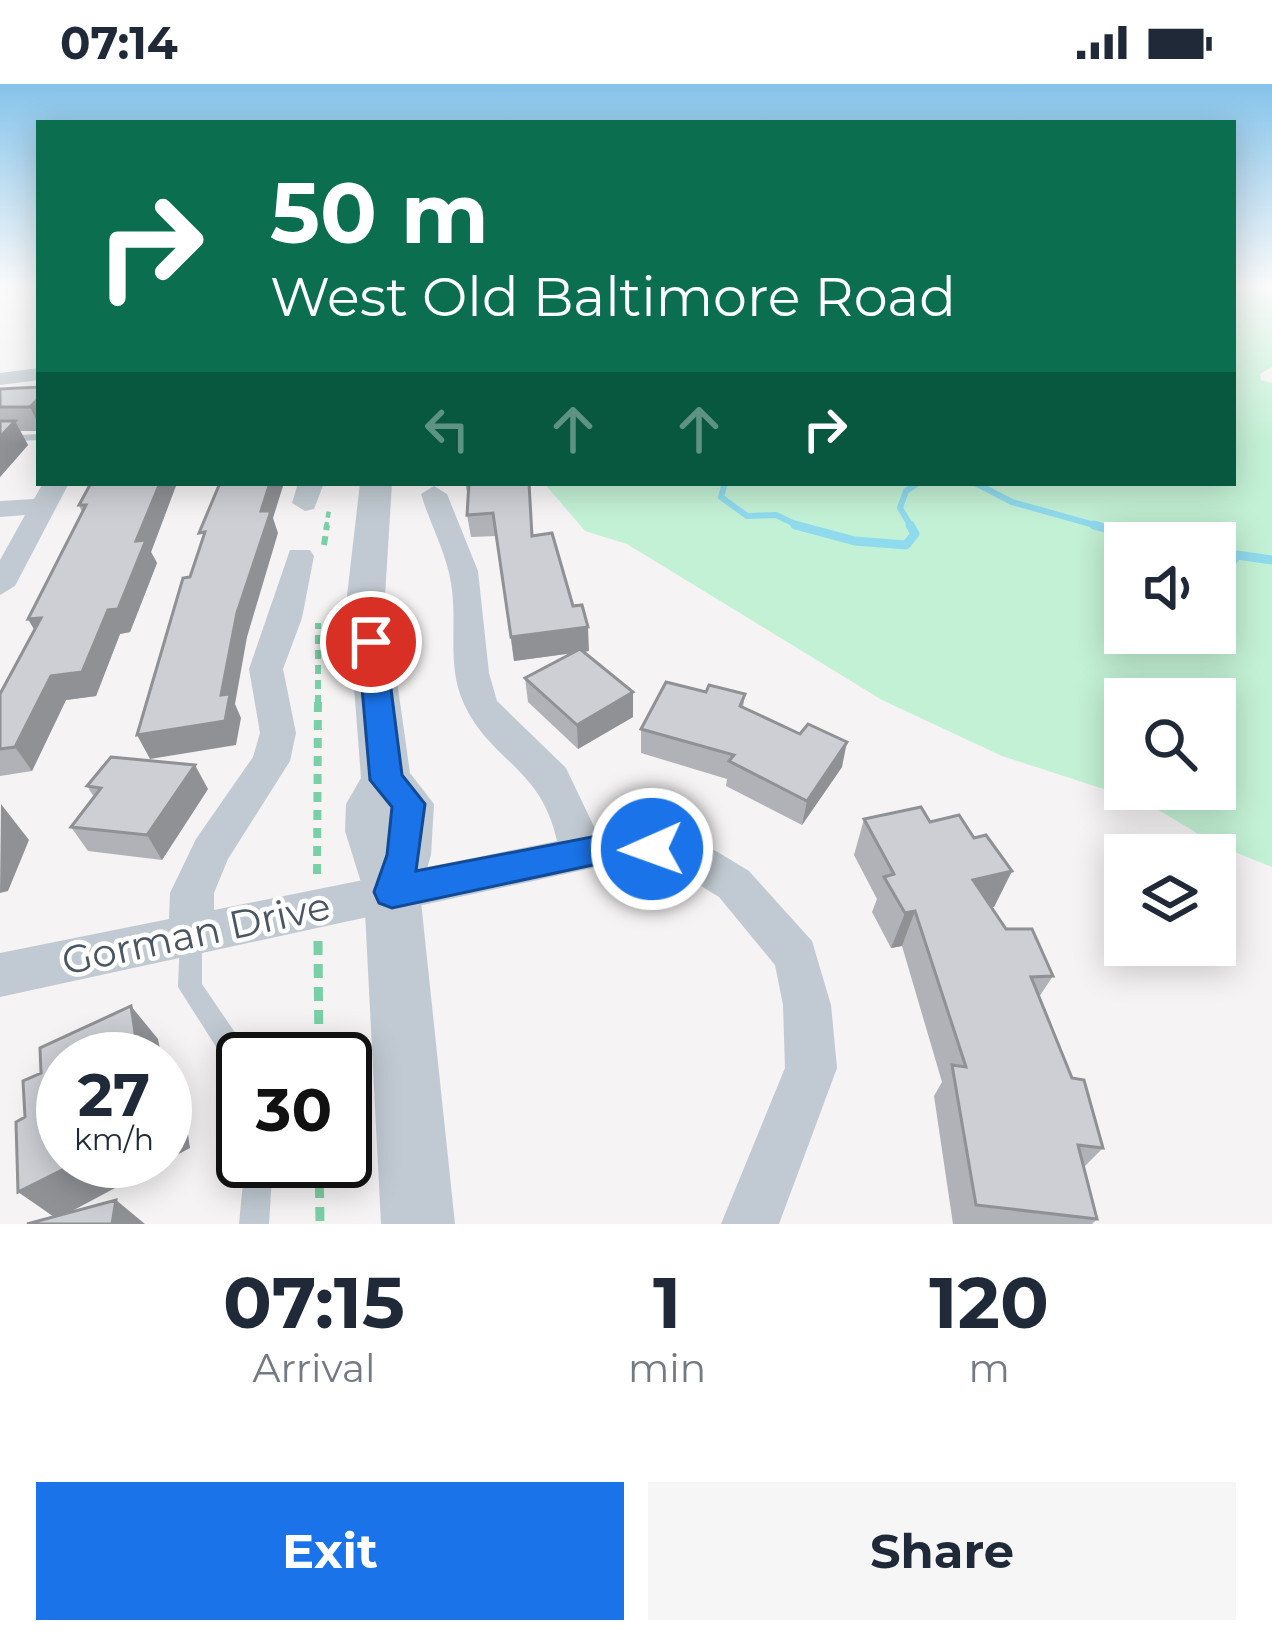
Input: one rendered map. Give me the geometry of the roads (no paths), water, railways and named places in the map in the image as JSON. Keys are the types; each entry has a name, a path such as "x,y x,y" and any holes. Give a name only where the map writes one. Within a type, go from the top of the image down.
{"street":[{"path":"0,379 36,374"},
{"path":"376,486 367,596 386,780 371,804 370,831 392,892 418,1224"},
{"path":"434,494 464,574 472,620 470,675 483,707 503,734 546,770 572,808 581,853"},
{"path":"0,509 50,495"},
{"path":"0,586 50,495"},
{"path":"191,934 192,893 211,851 271,761 278,733 266,669 311,557"},
{"name":"Gorman Drive","path":"0,975 581,853 652,849 701,864 734,884 796,956 807,1005 811,1068 750,1224"}],"lane":[{"path":"0,439 36,436"},
{"path":"191,934 190,987 220,1032"},
{"path":"254,1224 257,1188"}],"waterway":[{"path":"724,486 721,497 747,516 776,515 799,526"},
{"path":"912,528 900,508 906,491 914,486"},
{"path":"981,486 1012,502 1104,528"},
{"path":"795,525 799,526"},
{"path":"799,526 855,541 906,545 915,534 910,525"},
{"path":"1094,525 1104,528"},
{"path":"799,526 803,528"},
{"path":"1236,556 1272,560"}]}
